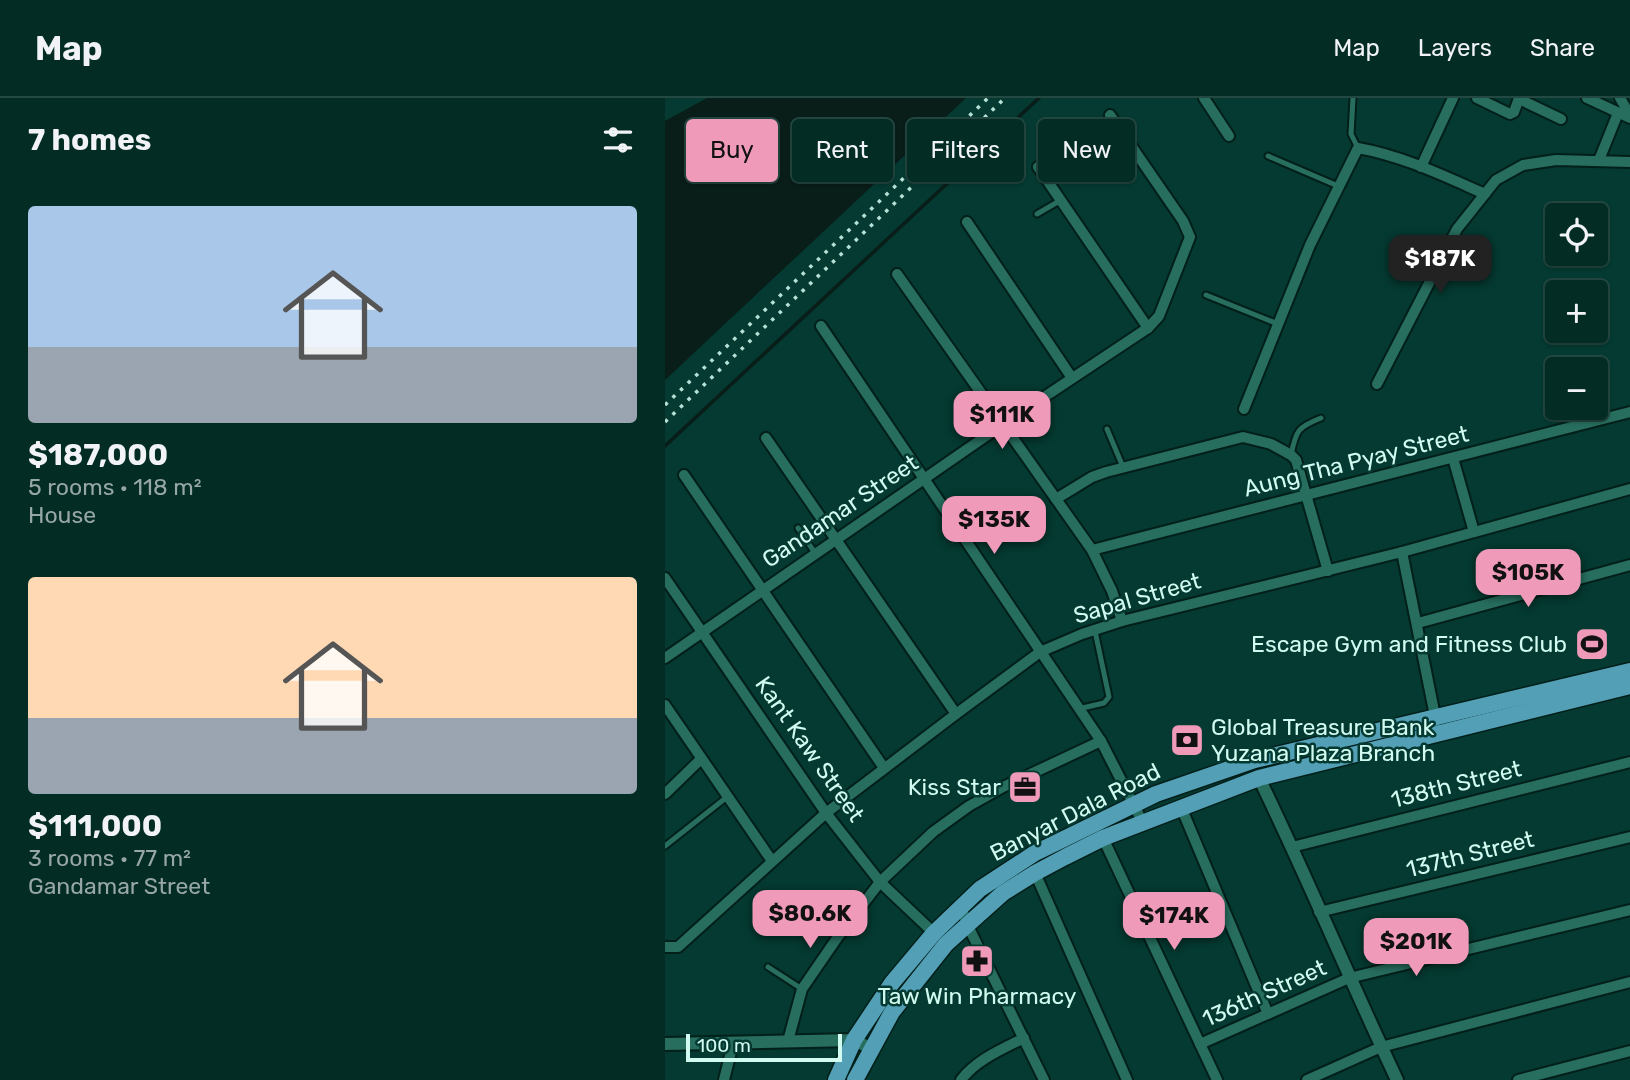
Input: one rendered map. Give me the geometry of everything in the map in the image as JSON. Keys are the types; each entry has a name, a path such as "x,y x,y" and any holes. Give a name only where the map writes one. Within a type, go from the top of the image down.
{"main road":[{"name":"Banyar Dala Road","path":"836,1080 855,1040 892,983 933,933 995,878 1035,853 1191,781 1255,760 1630,671"},
{"name":"Banyar Dala Road","path":"855,1080 870,1048 892,1012 946,944 1003,893 1035,873 1103,838 1259,778 1630,686"}],"street":[{"path":"1204,98 1230,136"},
{"path":"1421,167 1453,98"},
{"path":"1477,98 1510,114 1514,112 1519,98 1561,119"},
{"path":"1587,98 1626,116"},
{"path":"1599,160 1626,116 1620,98"},
{"name":"Gandamar Street","path":"665,657 834,539 1149,328 1159,316 1190,237 1183,221 1109,115"},
{"path":"1244,409 1310,244 1358,148 1378,151 1485,194"},
{"path":"1377,384 1457,229 1496,180 1523,165 1556,160 1630,162"},
{"path":"1048,182 1149,328"},
{"path":"967,222 1072,378"},
{"path":"897,274 1092,550 1112,591 1122,621"},
{"path":"821,326 1101,741 1143,823"},
{"name":"Aung Tha Pyay Street","path":"1092,550 1630,412"},
{"path":"1056,499 1092,477 1123,467 1244,437 1271,444 1293,457 1307,495 1328,570"},
{"path":"766,438 956,714"},
{"path":"1453,458 1474,532"},
{"path":"684,475 884,768"},
{"name":"Sapal Street","path":"665,947 678,947 826,813 1040,652 1122,621 1402,552 1630,489"},
{"path":"1402,552 1440,734"},
{"path":"1418,622 1630,565"},
{"name":"Kant Kaw Street","path":"665,578 826,813 880,882 933,933"},
{"path":"665,705 772,862"},
{"path":"788,1041 802,989 880,882 933,832 969,806 1101,741"},
{"path":"665,794 701,759"},
{"name":"138th Street","path":"1292,847 1630,762"},
{"path":"1259,778 1397,1080"},
{"path":"1181,807 1268,1014"},
{"name":"137th Street","path":"1319,912 1630,837"},
{"path":"1103,838 1217,1080"},
{"path":"1035,873 1127,1080"},
{"path":"961,906 967,924 1044,1080"},
{"name":"136th Street","path":"1200,1044 1349,978 1630,910"},
{"path":"1307,1080 1381,1047 1630,982"},
{"path":"961,1080 991,1055 1024,1038"},
{"path":"665,1044 855,1040 870,1048"},
{"path":"724,1080 733,1044"},
{"path":"1518,1080 1630,1051"}],"lane":[{"path":"1353,98 1351,134 1358,148"},
{"path":"1268,156 1338,186"},
{"path":"1037,214 1061,200"},
{"path":"1206,295 1278,324"},
{"path":"1293,457 1295,435 1303,426 1321,418"},
{"path":"1107,429 1123,467"},
{"path":"798,528 814,553"},
{"path":"1079,709 1104,703 1109,697 1095,629"},
{"path":"665,846 727,797"},
{"path":"768,967 802,989"}],"water":[{"path":"707,98 966,98 944,119 907,119 907,153 893,166 893,119 792,119 792,182 876,182 665,380 665,121"}],"waterway":[{"path":"665,446 1039,98"}],"railway":[{"path":"665,405 988,98"},
{"path":"665,422 1005,98"}],"place":[{"name":"Escape Gym and Fitness Club","path":"1592,644"},
{"name":"Global Treasure Bank Yuzana Plaza Branch","path":"1187,740"},
{"name":"Kiss Star","path":"1025,787"},
{"name":"Taw Win Pharmacy","path":"977,961"}]}
